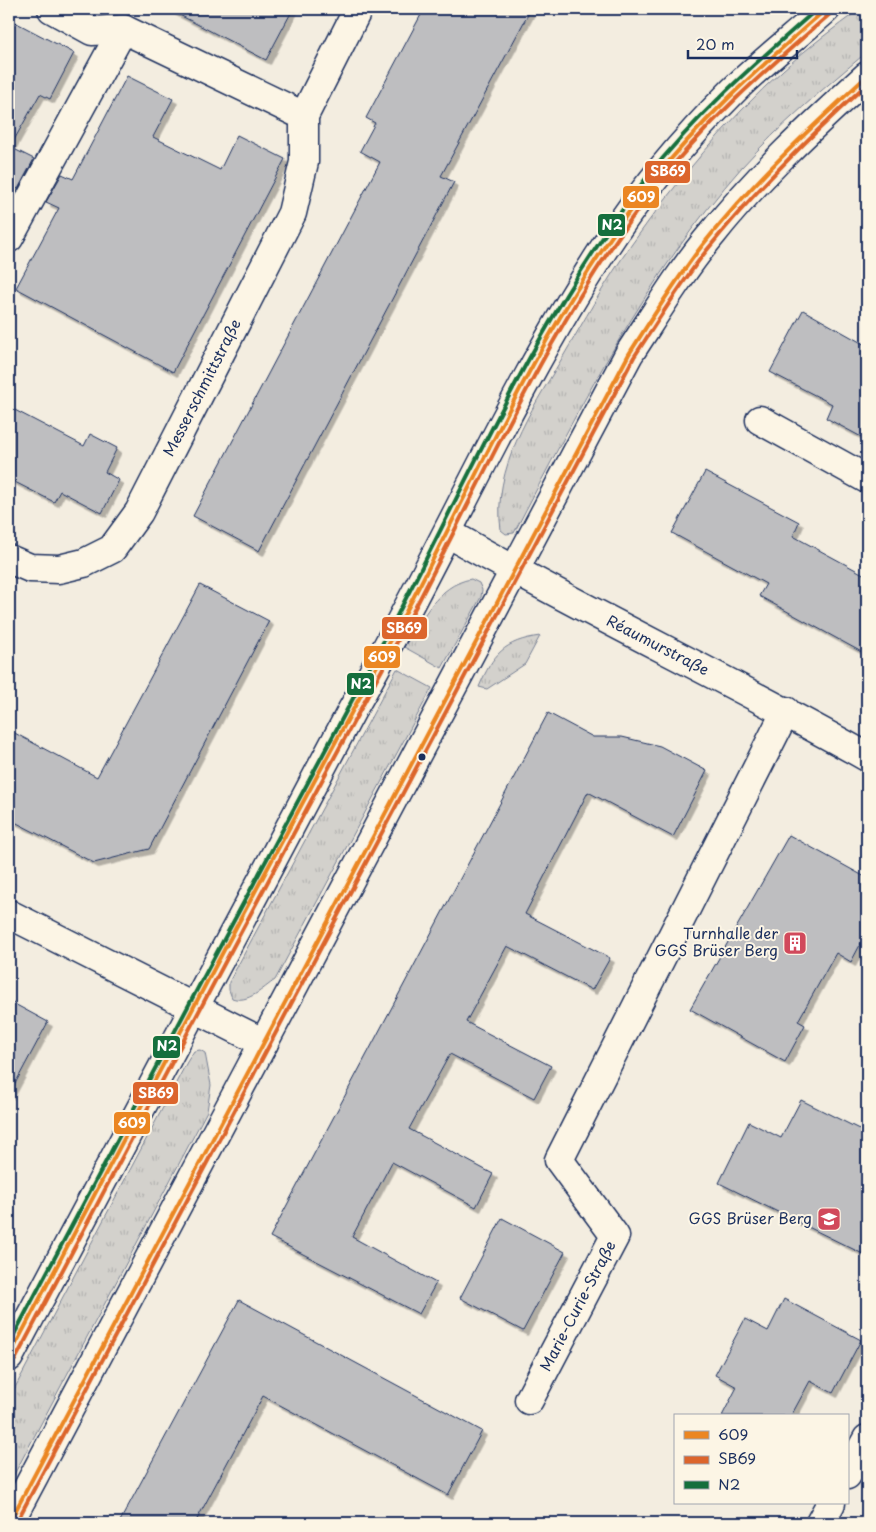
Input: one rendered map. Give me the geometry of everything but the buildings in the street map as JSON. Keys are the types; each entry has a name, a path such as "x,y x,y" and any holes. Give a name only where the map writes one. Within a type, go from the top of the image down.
{"street":[{"path":"52,9 92,31 123,30 304,116"},
{"name":"Messerschmittstraße","path":"9,559 30,568 59,569 84,563 112,549 139,512 292,213 304,162 304,116 358,9"},
{"path":"9,1357 194,1006 448,533 517,398 605,246 662,170 694,132 735,90 826,9"},
{"path":"9,238 123,30"},
{"path":"9,1523 629,354 675,283 711,234 746,193 787,150 867,76"},
{"path":"760,420 867,479"},
{"name":"Réaumurstraße","path":"448,533 515,572 786,711 867,757"},
{"name":"Marie-Curie-Straße","path":"529,1400 615,1236 559,1160 786,711"},
{"path":"9,914 264,1043"},
{"path":"848,1473 867,1439"},
{"path":"820,1523 830,1504"}],"green space":[{"path":"860,9 867,9 867,52 772,136 742,167 708,209 676,252 617,343 564,437 514,533 506,534 501,530 500,507 502,485 516,441 526,420 622,258 684,175 742,110 792,62"},
{"path":"471,579 479,583 482,590 481,597 442,668 404,647 424,615 440,596 449,588"},
{"path":"540,636 525,664 487,689 479,687 489,666 501,651 517,641"},
{"path":"397,669 432,688 275,980 249,997 244,999 232,998 229,982"},
{"path":"200,1050 205,1053 211,1085 207,1111 9,1484 9,1399 187,1062 194,1051"}],"transit line":[{"name":"N2","path":"9,1344 380,648 502,409 568,291 644,181 684,134 726,91 817,9"},
{"name":"609","path":"9,1357 242,916 416,594 508,412 574,294 611,237 671,158 713,113 826,9"},
{"name":"SB69","path":"15,1360 247,920 421,598 513,416 579,298 615,242 675,162 717,117 830,14"},
{"name":"609","path":"9,1523 629,354 682,273 720,224 781,158 867,76"},
{"name":"SB69","path":"16,1523 634,357 688,276 725,228 784,164 867,84"}],"place":[{"name":"Turnhalle der GGS Brüser Berg","path":"795,943"},
{"name":"GGS Brüser Berg","path":"829,1219"}]}
